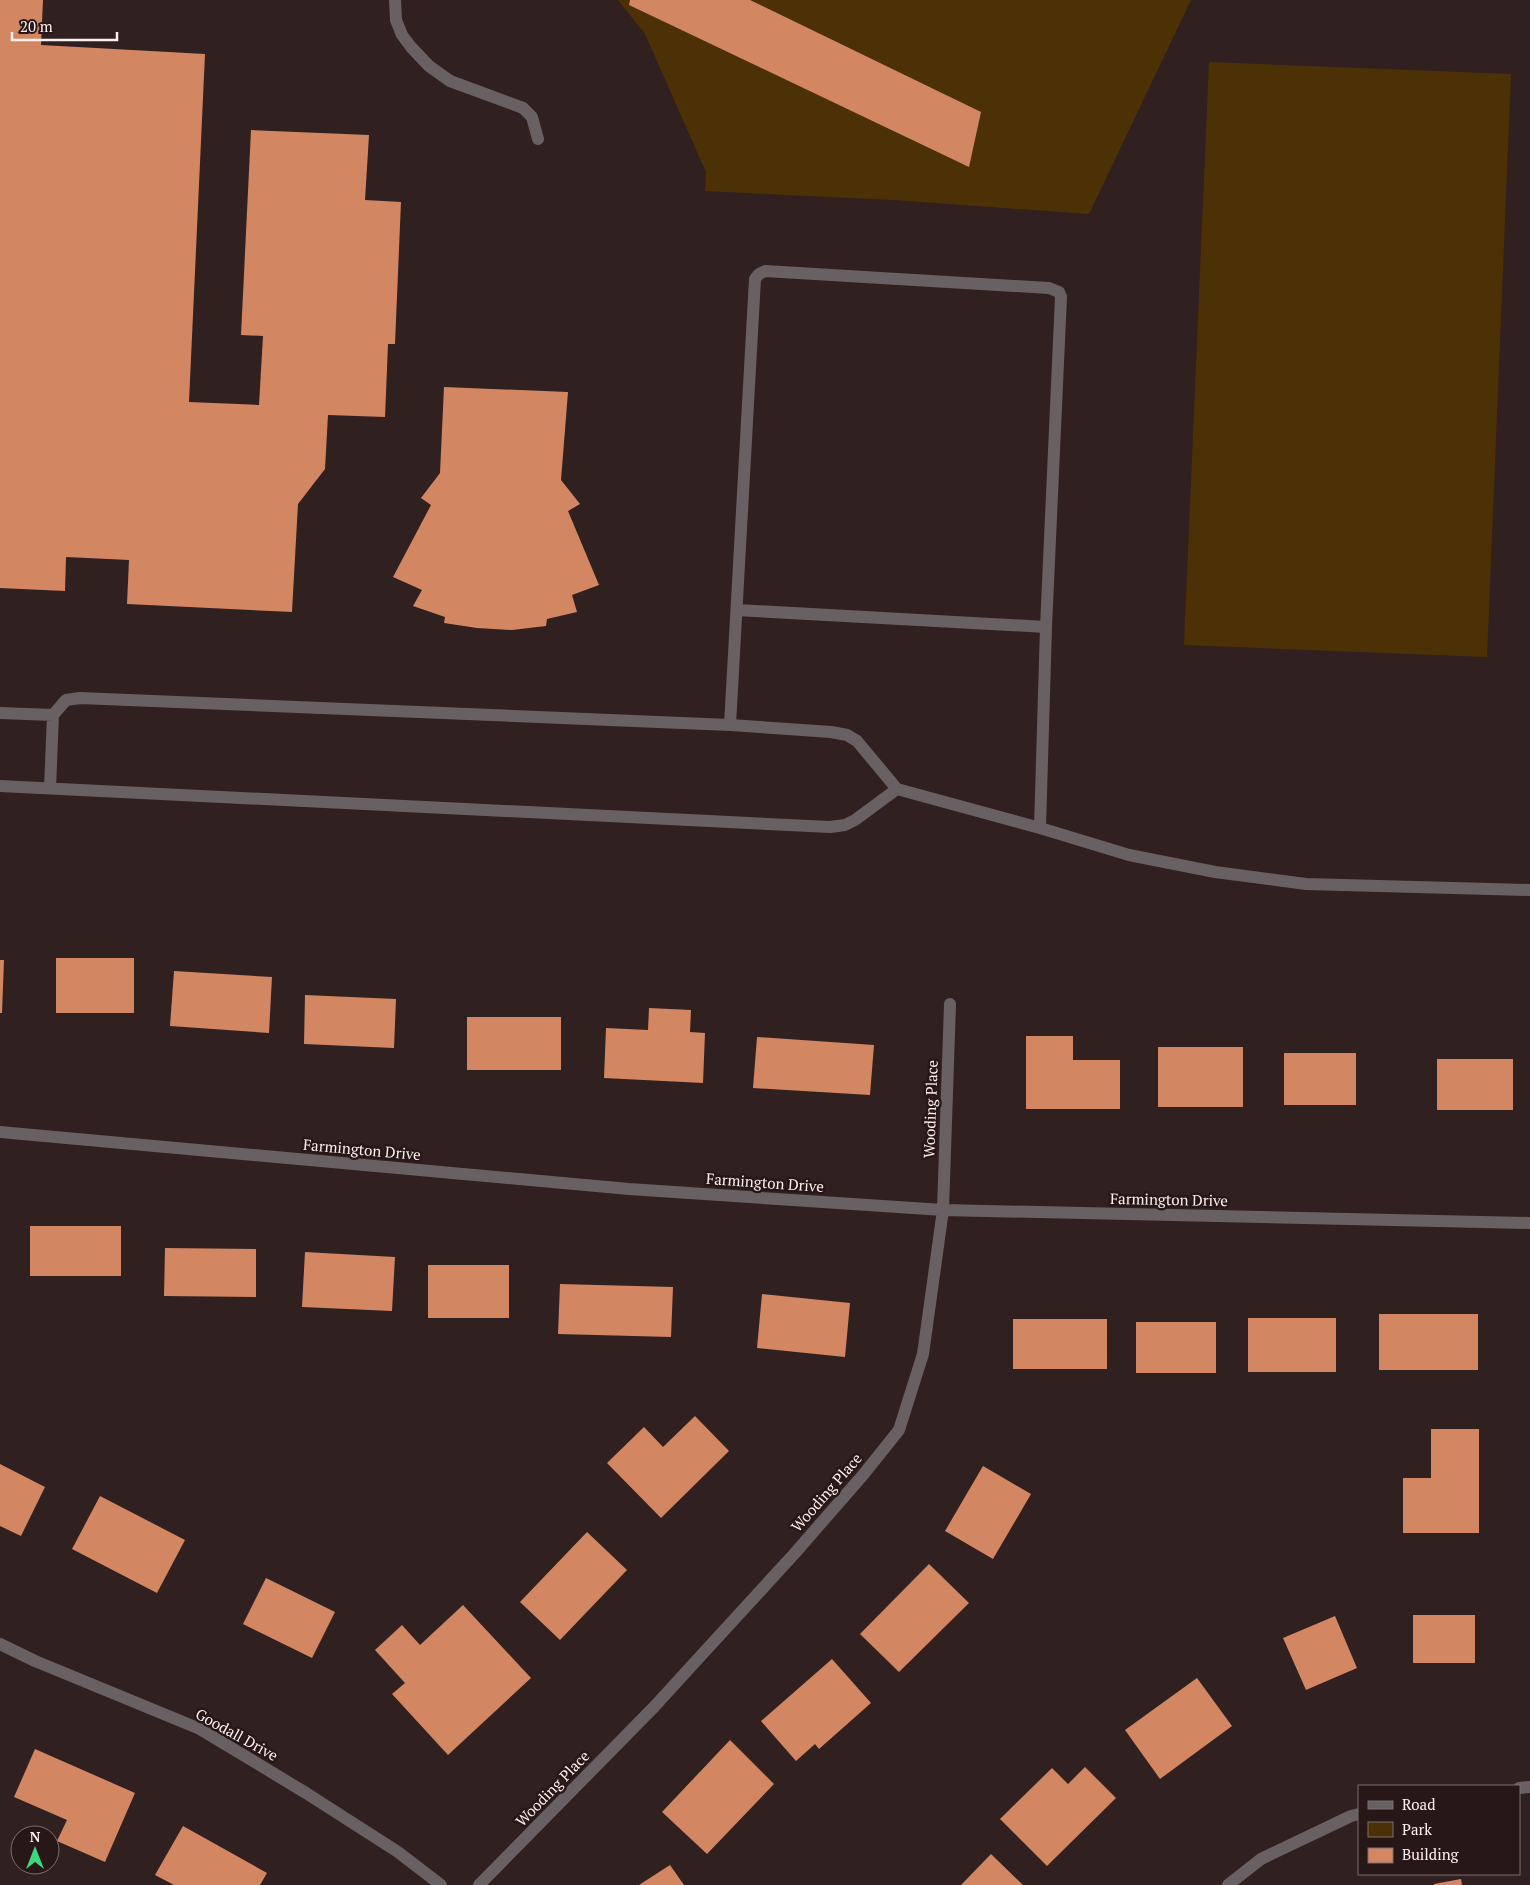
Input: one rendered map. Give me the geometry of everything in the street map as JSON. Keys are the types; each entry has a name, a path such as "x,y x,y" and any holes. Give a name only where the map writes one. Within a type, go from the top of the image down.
{"street":[{"path":"395,0 396,20 402,35 430,66 450,81 523,108 532,117 538,140"},
{"path":"730,725 755,279 765,271 1049,288 1059,292 1062,297 1046,627 1040,828"},
{"path":"737,610 1046,627"},
{"path":"50,788 53,715 66,700 80,698 730,725 831,732 847,735 857,741 897,789 1040,828 1129,855 1215,872 1306,884 1530,890"},
{"path":"0,713 53,715"},
{"path":"0,786 830,827 846,825 855,820 897,789"},
{"name":"Wooding Place","path":"479,1885 654,1707 813,1532 899,1430 923,1354 943,1210 950,1004"},
{"name":"Farmington Drive","path":"0,1132 630,1189 943,1210 1530,1223"},
{"name":"Goodall Drive","path":"0,1644 35,1661 200,1729 306,1793 398,1852 440,1885"},
{"path":"1228,1885 1261,1859 1358,1814"}],"green space":[{"path":"618,0 1191,0 1089,214 894,200 705,191 706,172 645,34"},
{"path":"1209,62 1511,74 1487,657 1184,645"}],"building":[{"path":"0,0 43,0 41,45 205,54 189,402 259,405 263,336 241,335 251,130 369,135 365,200 401,202 395,344 388,344 385,417 328,415 325,469 298,504 292,612 127,604 129,560 66,557 65,591 0,588"},
{"path":"630,0 750,0 981,112 969,167 629,5"},
{"path":"444,387 568,392 561,480 580,504 568,511 599,585 572,595 577,612 547,619 546,626 512,630 477,628 444,623 445,617 413,606 422,590 393,577 431,505 421,498 440,473"},
{"path":"56,958 134,958 134,1013 56,1013"},
{"path":"0,960 4,960 2,1013 0,1013"},
{"path":"174,971 272,977 269,1033 170,1026"},
{"path":"305,995 396,999 394,1048 304,1044"},
{"path":"649,1008 691,1010 690,1032 705,1033 703,1083 604,1078 606,1028 648,1030"},
{"path":"467,1017 561,1017 561,1070 467,1070"},
{"path":"1026,1036 1073,1036 1073,1060 1120,1060 1120,1109 1026,1109"},
{"path":"757,1037 874,1045 870,1095 753,1088"},
{"path":"1158,1047 1243,1047 1243,1107 1158,1107"},
{"path":"1284,1053 1356,1053 1356,1105 1284,1105"},
{"path":"1437,1059 1513,1059 1513,1110 1437,1110"},
{"path":"30,1226 121,1226 121,1276 30,1276"},
{"path":"165,1248 256,1249 256,1297 164,1296"},
{"path":"305,1252 395,1257 392,1311 302,1307"},
{"path":"428,1265 509,1265 509,1318 428,1318"},
{"path":"560,1284 673,1287 671,1337 558,1334"},
{"path":"762,1294 850,1303 845,1357 757,1348"},
{"path":"1379,1314 1478,1314 1478,1370 1379,1370"},
{"path":"1248,1318 1336,1318 1336,1372 1248,1372"},
{"path":"1013,1319 1107,1319 1107,1369 1013,1369"},
{"path":"1136,1322 1216,1322 1216,1373 1136,1373"},
{"path":"695,1416 729,1451 661,1518 607,1463 644,1427 663,1447"},
{"path":"1431,1429 1479,1429 1479,1533 1403,1533 1403,1478 1431,1478"},
{"path":"0,1464 45,1487 21,1536 0,1526"},
{"path":"983,1466 1031,1494 993,1559 945,1531"},
{"path":"100,1496 185,1540 157,1593 72,1549"},
{"path":"587,1532 627,1570 560,1640 520,1602"},
{"path":"929,1564 969,1603 899,1672 860,1634"},
{"path":"266,1578 335,1612 312,1658 243,1624"},
{"path":"463,1605 531,1678 448,1755 392,1694 405,1683 375,1650 402,1625 420,1645"},
{"path":"1413,1615 1475,1615 1475,1663 1413,1663"},
{"path":"1335,1616 1357,1668 1306,1690 1283,1638"},
{"path":"832,1659 871,1703 819,1749 815,1744 796,1761 761,1721"},
{"path":"1197,1678 1232,1726 1160,1779 1125,1730"},
{"path":"730,1740 774,1784 707,1854 662,1812"},
{"path":"35,1749 135,1793 105,1862 60,1842 60,1835 67,1820 14,1797"},
{"path":"1085,1767 1116,1798 1047,1866 1000,1819 1052,1768 1068,1784"},
{"path":"183,1826 267,1873 260,1885 174,1885 155,1875"},
{"path":"991,1854 1023,1885 961,1885"},
{"path":"670,1865 684,1885 639,1885"},
{"path":"1461,1879 1462,1885 1434,1885 1434,1884"}]}
